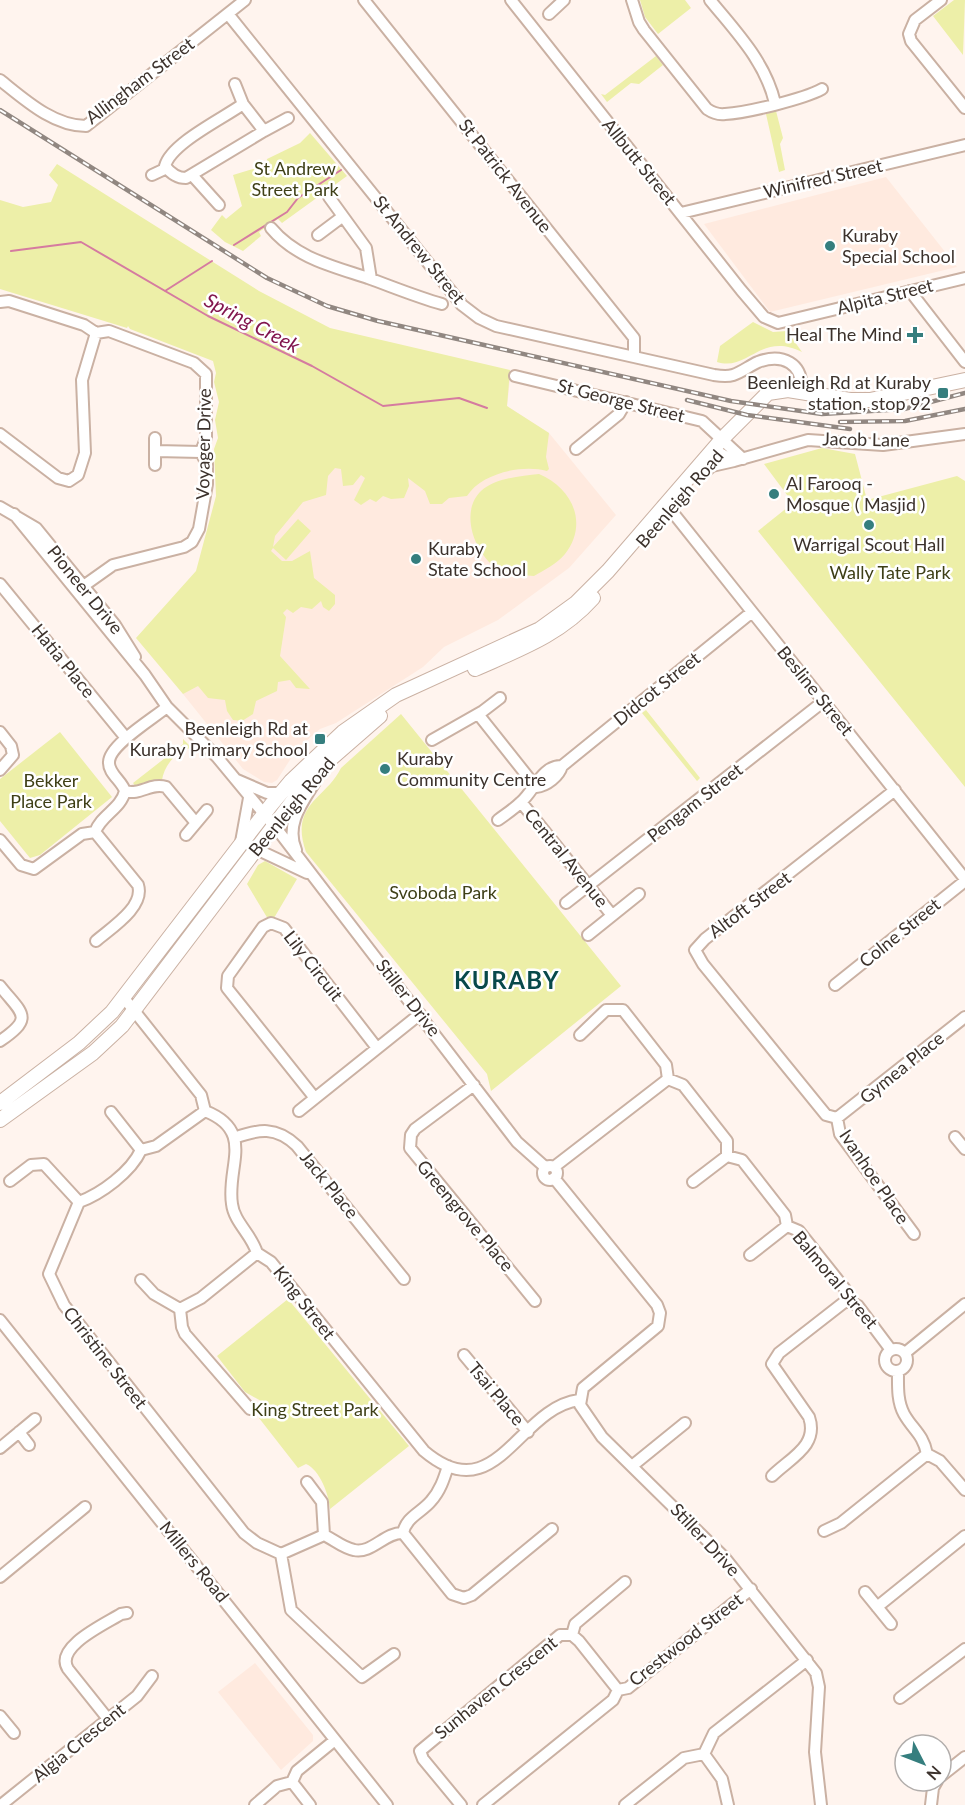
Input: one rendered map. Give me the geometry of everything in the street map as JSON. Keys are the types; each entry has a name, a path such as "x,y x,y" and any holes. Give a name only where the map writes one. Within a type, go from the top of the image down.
{"main road":[{"name":"Beenleigh Road","path":"0,1103 79,1043 124,998 280,793 343,732 396,696 540,629 586,595 666,509 768,393 778,390 801,391 850,400 870,400 965,380"},
{"name":"Beenleigh Road","path":"0,1120 93,1053 135,1010 274,825 326,763 354,737 400,703 568,624 666,509 703,473 723,445"}],"street":[{"name":"Allingham Street","path":"0,80 26,101 57,120 76,126 86,126 245,0"},
{"name":"St Patrick Avenue","path":"364,0 634,338 634,357"},
{"name":"Allbutt Street","path":"511,0 770,321"},
{"path":"549,14 564,0"},
{"path":"632,0 639,22 707,109 724,115 822,89"},
{"path":"710,0 762,66 770,83 775,103"},
{"path":"941,0 915,20 909,34 911,41 963,101"},
{"name":"St Andrew Street","path":"228,14 462,305 479,318 496,326 725,376 758,362 783,359 794,364 799,371 801,391"},
{"path":"235,84 243,104 264,131"},
{"path":"167,168 167,159 174,152 221,117 243,104"},
{"path":"167,168 179,178 186,178 288,118"},
{"name":"Winifred Street","path":"681,213 965,146"},
{"path":"152,175 167,168"},
{"path":"192,175 219,205"},
{"path":"329,197 369,253 371,279"},
{"path":"318,235 342,217"},
{"path":"271,228 281,240 313,261 442,304"},
{"name":"Alpita Street","path":"770,321 778,323 965,278"},
{"path":"910,291 965,362"},
{"name":"Voyager Drive","path":"0,302 9,301 84,325 96,333 109,331 194,363 206,374 206,438 201,452 207,464 207,484 199,529 192,542 184,547 113,565 82,587"},
{"path":"0,434 58,478 69,481 78,475 85,453 82,380 96,333"},
{"name":"St George Street","path":"515,376 702,421 738,460"},
{"path":"576,449 619,414 626,402"},
{"name":"Jacob Lane","path":"703,473 712,466 808,440 883,445 965,434"},
{"path":"155,438 155,465"},
{"path":"156,451 201,452"},
{"name":"Pioneer Drive","path":"0,507 36,528 129,646 145,675"},
{"name":"Besline Street","path":"666,509 824,701 965,880"},
{"name":"Pioneer Drive","path":"14,514 145,675 167,707 217,757 249,798 274,825"},
{"name":"Hatia Place","path":"0,584 126,738"},
{"name":"Didcot Street","path":"498,820 522,802 536,786 545,785 560,772 562,766 752,612"},
{"path":"432,740 478,714 500,698"},
{"name":"Pengam Street","path":"566,903 824,701"},
{"path":"125,791 108,761 126,738 167,707"},
{"path":"478,714 536,786"},
{"path":"0,732 11,746 13,755 0,770"},
{"path":"307,870 293,843 293,825 301,805 326,763"},
{"path":"234,779 267,793 280,793"},
{"path":"125,791 138,792 159,784 166,787 196,823"},
{"name":"Altoft Street","path":"837,1118 826,1115 703,964 696,950 705,939 895,790"},
{"path":"95,832 99,821 119,804 125,791"},
{"path":"240,845 249,798"},
{"name":"Central Avenue","path":"522,802 611,914"},
{"path":"186,835 207,810"},
{"name":"Stiller Drive","path":"274,825 518,1142 550,1167"},
{"path":"0,840 21,865 34,869 81,834 95,832"},
{"path":"95,832 138,885 140,891 138,899 123,918 96,941"},
{"path":"256,849 307,870"},
{"name":"Colne Street","path":"835,985 965,880"},
{"name":"Central Avenue","path":"588,935 611,914 639,894"},
{"name":"Lily Circuit","path":"314,1098 227,988 228,976 263,927 271,923 284,928 377,1048"},
{"path":"0,986 22,1014 23,1021 18,1028 0,1041"},
{"path":"124,998 201,1095 205,1111 223,1121 234,1138"},
{"path":"580,1035 606,1010 615,1008 622,1010 666,1065 668,1079"},
{"path":"299,1111 420,1014"},
{"name":"Gymea Place","path":"837,1118 965,1017"},
{"path":"668,1079 682,1085 727,1142 727,1156 693,1182"},
{"path":"579,1400 583,1388 665,1320 657,1305 554,1178 557,1173 550,1167 668,1079"},
{"name":"Greengrove Place","path":"474,1085 416,1129 411,1135 410,1148 535,1301"},
{"path":"141,1150 156,1146 205,1111"},
{"path":"111,1112 141,1150"},
{"name":"Ivanhoe Place","path":"837,1118 840,1134 914,1234"},
{"name":"Jack Place","path":"234,1138 262,1129 286,1135 404,1279"},
{"path":"955,1137 965,1149"},
{"name":"King Street","path":"234,1138 237,1157 232,1204 237,1219 252,1238 257,1253 271,1262 424,1451 437,1462 460,1472 475,1470 490,1463 560,1405 579,1400"},
{"path":"10,1181 31,1165 45,1164 79,1202 92,1197 136,1162 141,1150"},
{"name":"Balmoral Street","path":"727,1156 741,1160 785,1215 787,1226 799,1231 845,1289 847,1300 858,1306 891,1350"},
{"name":"Christine Street","path":"79,1202 49,1274 56,1293 244,1533 256,1543 281,1554"},
{"path":"750,1255 787,1226"},
{"path":"180,1309 201,1298 257,1253"},
{"path":"141,1280 154,1294 180,1309"},
{"path":"772,1476 807,1446 812,1437 809,1418 772,1364 778,1353 847,1300"},
{"path":"905,1353 965,1304"},
{"path":"180,1309 185,1334 250,1409"},
{"name":"Millers Road","path":"0,1320 387,1805"},
{"path":"898,1349 905,1353 908,1359 906,1366 898,1371 890,1370 886,1364 886,1356 891,1350 898,1349"},
{"name":"Tsai Place","path":"464,1355 528,1432"},
{"path":"898,1371 899,1401 904,1415 924,1440 927,1455 949,1469 965,1490"},
{"name":"Stiller Drive","path":"579,1400 583,1410 602,1437 699,1530 751,1589 807,1660 819,1683 814,1732 821,1805"},
{"path":"0,1448 35,1419"},
{"path":"632,1467 685,1423"},
{"path":"19,1432 29,1445"},
{"path":"824,1531 841,1523 927,1455"},
{"path":"448,1466 438,1493 404,1526 403,1533 456,1597 464,1598 472,1595 552,1529"},
{"path":"307,1482 322,1502 324,1535"},
{"path":"0,1577 86,1507"},
{"path":"324,1535 356,1551 367,1549 395,1533 403,1533"},
{"path":"324,1535 281,1554 291,1610 332,1646 355,1673 362,1677 372,1673 394,1654"},
{"path":"877,1607 965,1536"},
{"path":"572,1635 575,1624 625,1582"},
{"name":"Crestwood Street","path":"483,1805 613,1700 618,1690 628,1688 751,1589"},
{"path":"865,1592 891,1623"},
{"path":"108,1719 68,1670 65,1665 65,1654 71,1646 127,1613"},
{"name":"Sunhaven Crescent","path":"461,1805 423,1759 420,1751 560,1635 572,1635 618,1690"},
{"path":"900,1698 965,1649"},
{"path":"704,1754 714,1733 807,1660"},
{"name":"Algia Crescent","path":"1,1805 137,1696 152,1676"},
{"path":"0,1716 14,1733"},
{"path":"292,1782 297,1771 335,1740"},
{"path":"625,1805 684,1758 704,1754"},
{"path":"704,1754 722,1779 728,1805"},
{"path":"953,1766 965,1757"},
{"path":"255,1805 277,1786 292,1782"},
{"path":"292,1782 310,1805"}],"shaded area":[{"name":"Kuraby Special School","path":"886,177 957,267 770,312 704,224"},
{"name":"Kuraby State School","path":"374,351 510,380 507,406 549,433 616,515 569,568 498,620 444,647 423,667 336,723 320,729 297,749 277,780 272,783 264,782 243,769 183,694 260,551"},
{"path":"255,1663 313,1735 313,1741 281,1770 218,1692"}],"green space":[{"path":"640,0 685,0 691,8 658,34 645,17"},
{"path":"954,0 965,0 963,55 933,16"},
{"path":"656,56 663,65 639,84 631,83 607,102 601,94 605,95"},
{"path":"776,111 783,138 780,144 785,170 779,172 766,114"},
{"name":"St Andrew Street Park","path":"310,133 347,176 282,223 278,219 259,232 261,236 243,251 225,242 211,230 222,215 226,219 242,206 233,175 266,165 267,159 300,143"},
{"path":"57,164 259,291 330,328 510,370 507,406 549,433 546,457 549,469 547,471 526,469 503,472 482,481 467,496 449,498 442,504 430,504 425,491 408,478 409,486 404,498 391,499 383,496 376,502 370,499 361,505 354,500 365,478 361,475 353,485 343,486 341,469 335,468 328,476 326,495 303,502 275,536 273,547 298,519 311,531 286,560 273,548 271,551 282,561 292,561 310,551 314,578 335,595 335,604 329,611 323,607 321,601 312,609 301,607 293,613 287,609 283,613 286,617 280,656 310,689 296,688 290,680 278,682 277,691 256,701 253,714 242,721 233,720 227,711 225,700 208,698 198,686 183,694 136,638 196,571 216,496 214,449 218,438 215,420 219,402 214,382 216,373 213,361 130,329 128,326 127,328 0,289 0,200 23,207 51,202 58,185 49,175"},
{"path":"753,322 773,332 787,331 802,352 776,346 738,362 728,364 717,362 720,346"},
{"name":"Wally Tate Park","path":"822,448 855,454 867,500 957,476 965,481 965,787 758,531 793,503 764,464"},
{"path":"539,474 551,480 568,497 576,519 576,530 572,542 558,561 534,576 501,571 484,556 473,534 471,511 474,500 481,491 493,483 509,478"},
{"path":"646,710 700,778 697,781 642,713"},
{"name":"Svoboda Park","path":"401,714 621,986 491,1091 487,1074 306,852 302,836 302,823 306,813 341,768"},
{"name":"Bekker Place Park","path":"60,732 112,797 40,855 30,858 0,821 0,779"},
{"path":"183,739 192,748 181,751 172,759 165,769 162,780 152,781 137,788 133,783 183,744"},
{"path":"265,861 297,879 274,918 268,919 247,884 258,865"},
{"name":"King Street Park","path":"288,1299 409,1446 330,1509 326,1490 316,1472 306,1464 298,1468 259,1418 263,1410 261,1401 245,1392 217,1356"}],"waterway":[{"path":"234,245 287,212 298,198 341,170"},
{"name":"Spring Creek","path":"11,251 81,242 208,316 312,366 383,406 459,398 487,408"},
{"path":"165,291 212,261"}],"railway":[{"path":"0,110 267,278 327,306 378,321 731,401 822,414 904,409 965,393"},
{"path":"687,400 747,415 850,429"},
{"path":"840,422 905,421 965,409"}],"place":[{"name":"Kuraby Special School","path":"830,246"},
{"name":"Heal The Mind","path":"915,335"},
{"name":"Beenleigh Rd at Kuraby station, stop 92","path":"943,393"},
{"name":"Al Farooq - Mosque ( Masjid )","path":"774,494"},
{"name":"Warrigal Scout Hall","path":"869,525"},
{"name":"Kuraby State School","path":"416,559"},
{"name":"Beenleigh Rd at Kuraby Primary School","path":"320,739"},
{"name":"Kuraby Community Centre","path":"385,769"}],"district":[{"name":"KURABY","path":"507,981"}]}
